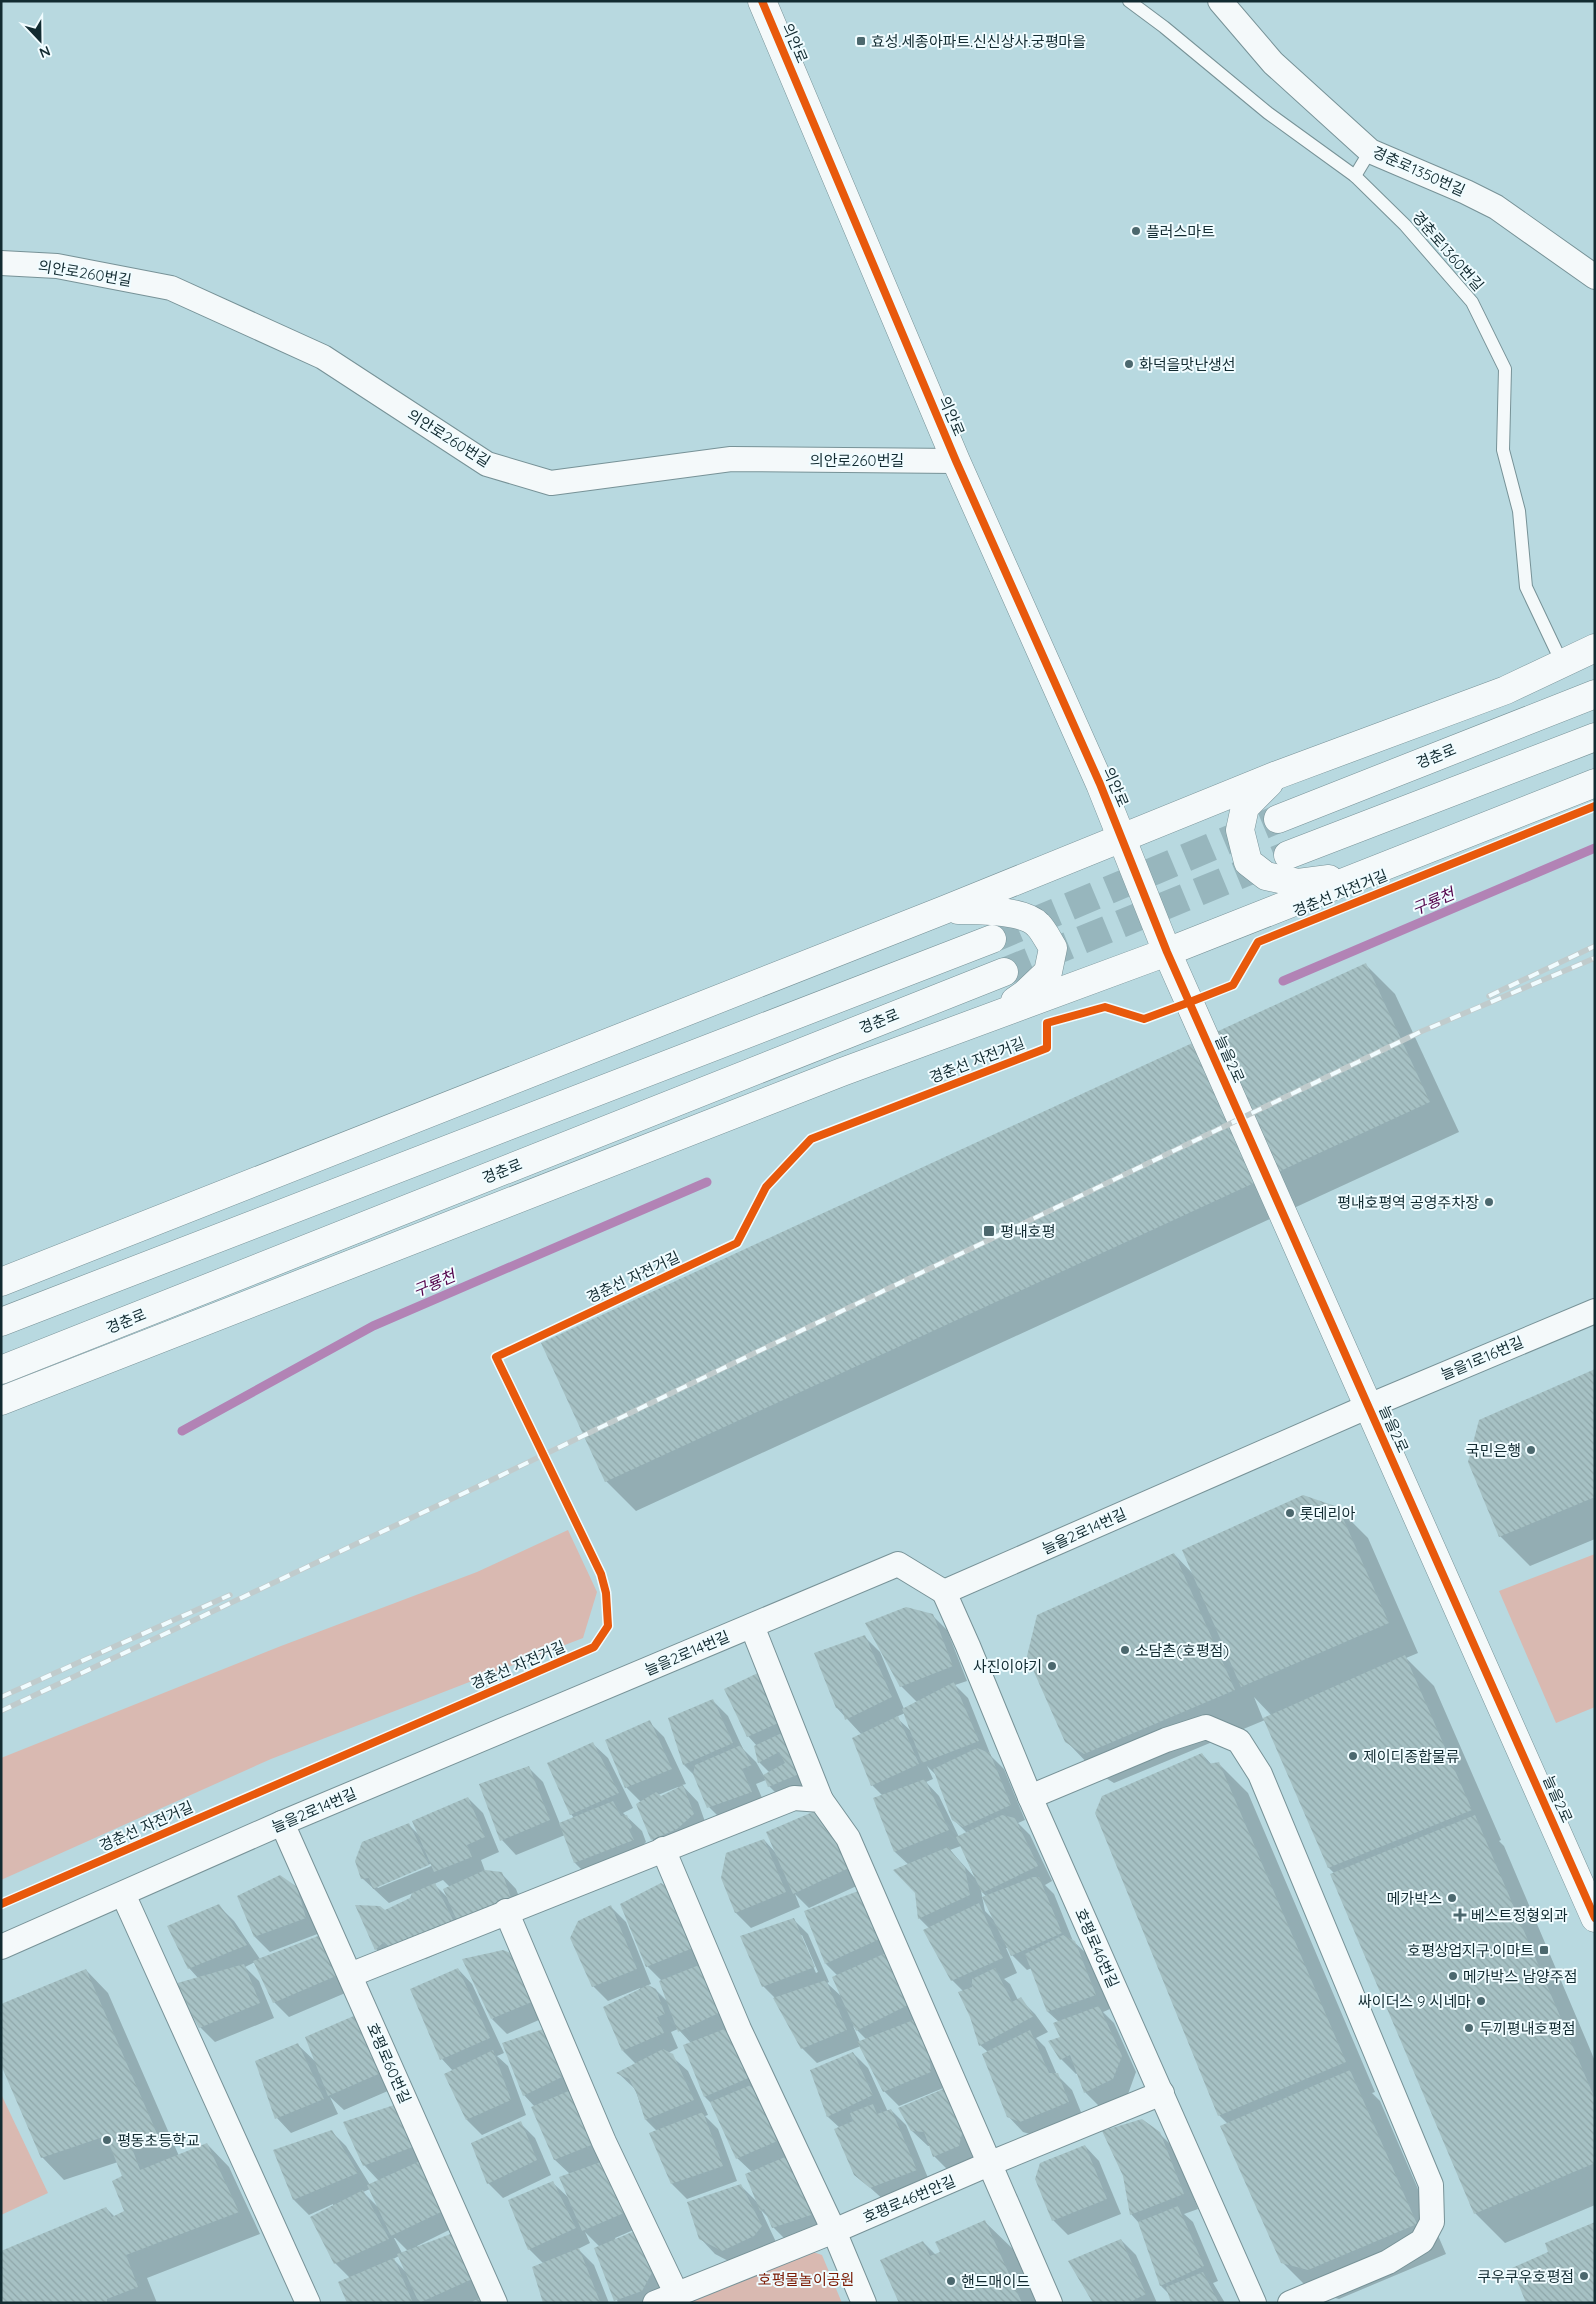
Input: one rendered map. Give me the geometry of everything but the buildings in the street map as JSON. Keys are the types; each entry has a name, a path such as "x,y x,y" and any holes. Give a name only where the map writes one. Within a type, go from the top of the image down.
{"street":[{"name":"의안로","path":"762,1 956,460 1100,784 1167,952"},
{"name":"경춘로1350번길","path":"1220,1 1273,63 1370,151 1466,192 1496,207 1595,277"},
{"name":"의안로260번길","path":"1,263 58,266 171,288 323,357 487,464 551,483 731,459 956,460"},
{"path":"1,1282 944,910 1277,775 1506,690 1595,648"},
{"name":"경춘로","path":"1278,819 1595,694"},
{"path":"1288,856 1595,737"},
{"path":"1277,775 1245,807 1240,830 1248,862 1266,876 1298,883 1360,876"},
{"path":"1,1401 842,1072 1167,952 1595,783"},
{"path":"944,910 987,910 1015,914 1037,923 1053,948 1048,972 1026,994 989,1017"},
{"path":"1,1322 992,939"},
{"name":"늘을2로","path":"1167,952 1595,1918"},
{"name":"경춘로","path":"1,1370 1004,972"},
{"name":"늘을1로16번길","path":"1369,1406 1595,1311"},
{"name":"늘을2로14번길","path":"1,1947 282,1823 898,1564 944,1592 1369,1406"},
{"name":"호평로46번길","path":"944,1592 1030,1798 1254,2303"},
{"path":"752,1626 821,1800 848,1838 991,2163 1050,2303"},
{"path":"1030,1798 1166,1740 1206,1727 1238,1741 1260,1774 1431,2185 1432,2222 1422,2241 1388,2262 1290,2303"},
{"path":"350,1975 506,1911 794,1798 821,1800"},
{"name":"호평로60번길","path":"282,1823 495,2303"},
{"path":"663,1849 739,2029 834,2231 864,2303"},
{"path":"123,1894 308,2303"},
{"path":"506,1911 604,2142 676,2293"},
{"name":"호평로46번안길","path":"654,2303 834,2231 991,2163 1162,2093"}],"lane":[{"name":"경춘로1360번길","path":"1129,1 1164,27 1268,113 1355,176 1405,225 1472,302 1505,369 1503,450 1519,510 1526,587 1562,663"},
{"path":"1355,176 1370,151"}],"green space":[{"path":"568,1530 597,1592 583,1638 271,1759 1,1880 1,1758 281,1646 477,1572"},
{"path":"1595,1554 1595,1707 1556,1723 1499,1591"},
{"path":"1,2094 48,2193 1,2215"},
{"name":"호평물놀이공원","path":"810,2251 822,2255 842,2303 685,2303"}],"waterway":[{"name":"구룡천","path":"1283,981 1595,848"},
{"name":"구룡천","path":"182,1431 373,1326 707,1182"}],"tunnel":[{"path":"992,939 1278,819"},
{"path":"1004,972 1288,855"}],"railway":[{"path":"1489,996 1595,946"},
{"path":"1,1711 477,1487 1420,1032 1595,958"},
{"path":"1,1697 230,1595"}],"cycle path":[{"path":"762,1 956,461 1100,784 1167,952 1595,1918"},
{"name":"경춘선 자전거길","path":"1,1904 594,1647 608,1626 606,1593 601,1574 496,1357 737,1243 766,1187 811,1139 1047,1048 1047,1023 1105,1007 1144,1019 1233,985 1258,942 1595,806"}],"place":[{"name":"효성.세종아파트.신신상사.궁평마을","path":"861,41"},
{"name":"플러스마트","path":"1136,231"},
{"name":"화덕을맛난생선","path":"1129,364"},
{"name":"평내호평역 공영주차장","path":"1489,1202"},
{"name":"평내호평","path":"989,1231"},
{"name":"국민은행","path":"1531,1450"},
{"name":"롯데리아","path":"1290,1513"},
{"name":"소담촌(호평점)","path":"1125,1650"},
{"name":"사진이야기","path":"1052,1666"},
{"name":"제이디종합물류","path":"1353,1756"},
{"name":"메가박스","path":"1452,1898"},
{"name":"베스트정형외과","path":"1460,1915"},
{"name":"호평상업지구.이마트","path":"1544,1950"},
{"name":"메가박스 남양주점","path":"1453,1976"},
{"name":"싸이더스 9 시네마","path":"1481,2001"},
{"name":"두끼평내호평점","path":"1469,2028"},
{"name":"평동초등학교","path":"107,2140"},
{"name":"쿠우쿠우호평점","path":"1584,2276"},
{"name":"핸드매이드","path":"951,2281"}]}
